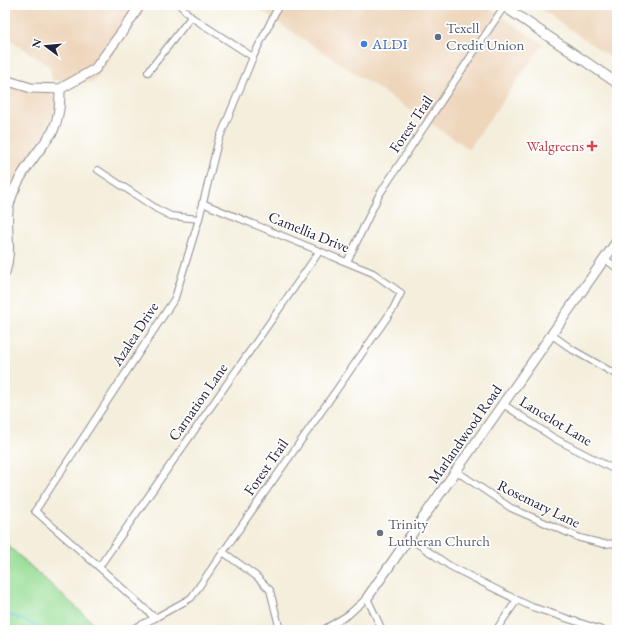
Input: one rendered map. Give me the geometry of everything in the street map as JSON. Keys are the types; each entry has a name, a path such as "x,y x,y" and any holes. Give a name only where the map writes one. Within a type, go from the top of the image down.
{"street":[{"path":"5,80 31,88 60,90 95,69 140,5"},
{"path":"180,5 191,17 253,57"},
{"name":"Azalea Drive","path":"155,618 35,511 175,298 199,219 218,142 253,57 279,5"},
{"path":"504,6 617,83"},
{"name":"Forest Trail","path":"347,262 379,195 504,6"},
{"path":"148,72 191,17"},
{"path":"5,273 8,265 9,254 8,213 10,199 15,188 53,131 60,111 60,90"},
{"path":"98,170 157,209 171,216 199,219"},
{"name":"Camellia Drive","path":"202,203 373,273 401,293"},
{"name":"Marlandwood Road","path":"323,630 348,615 367,598 617,242"},
{"name":"Carnation Lane","path":"99,567 319,252"},
{"path":"605,259 617,268"},
{"name":"Forest Trail","path":"130,630 191,598 392,309 401,293"},
{"path":"552,335 573,350 617,375"},
{"name":"Lancelot Lane","path":"503,404 554,438 617,471"},
{"name":"Rosemary Lane","path":"456,471 511,508 580,538 599,543 617,543"},
{"path":"409,538 450,566 517,600 601,630"},
{"path":"223,552 256,576 270,590 280,630"},
{"path":"367,598 382,630"},
{"path":"496,630 517,600"}],"shaded area":[{"path":"5,5 147,5 93,83 52,80 50,67 5,36"},
{"path":"252,5 484,5 543,44 469,149"},
{"path":"535,5 617,5 617,62"},
{"path":"5,85 19,90 36,93 50,93 57,101 47,132 18,173 6,197 5,205"}],"green space":[{"path":"5,543 90,620 95,630 5,630"}],"waterway":[{"path":"5,613 38,626 41,630"}],"place":[{"name":"Texell Credit Union","path":"438,37"},
{"name":"ALDI","path":"364,44"},
{"name":"Walgreens","path":"592,146"},
{"name":"Trinity Lutheran Church","path":"380,533"}]}
